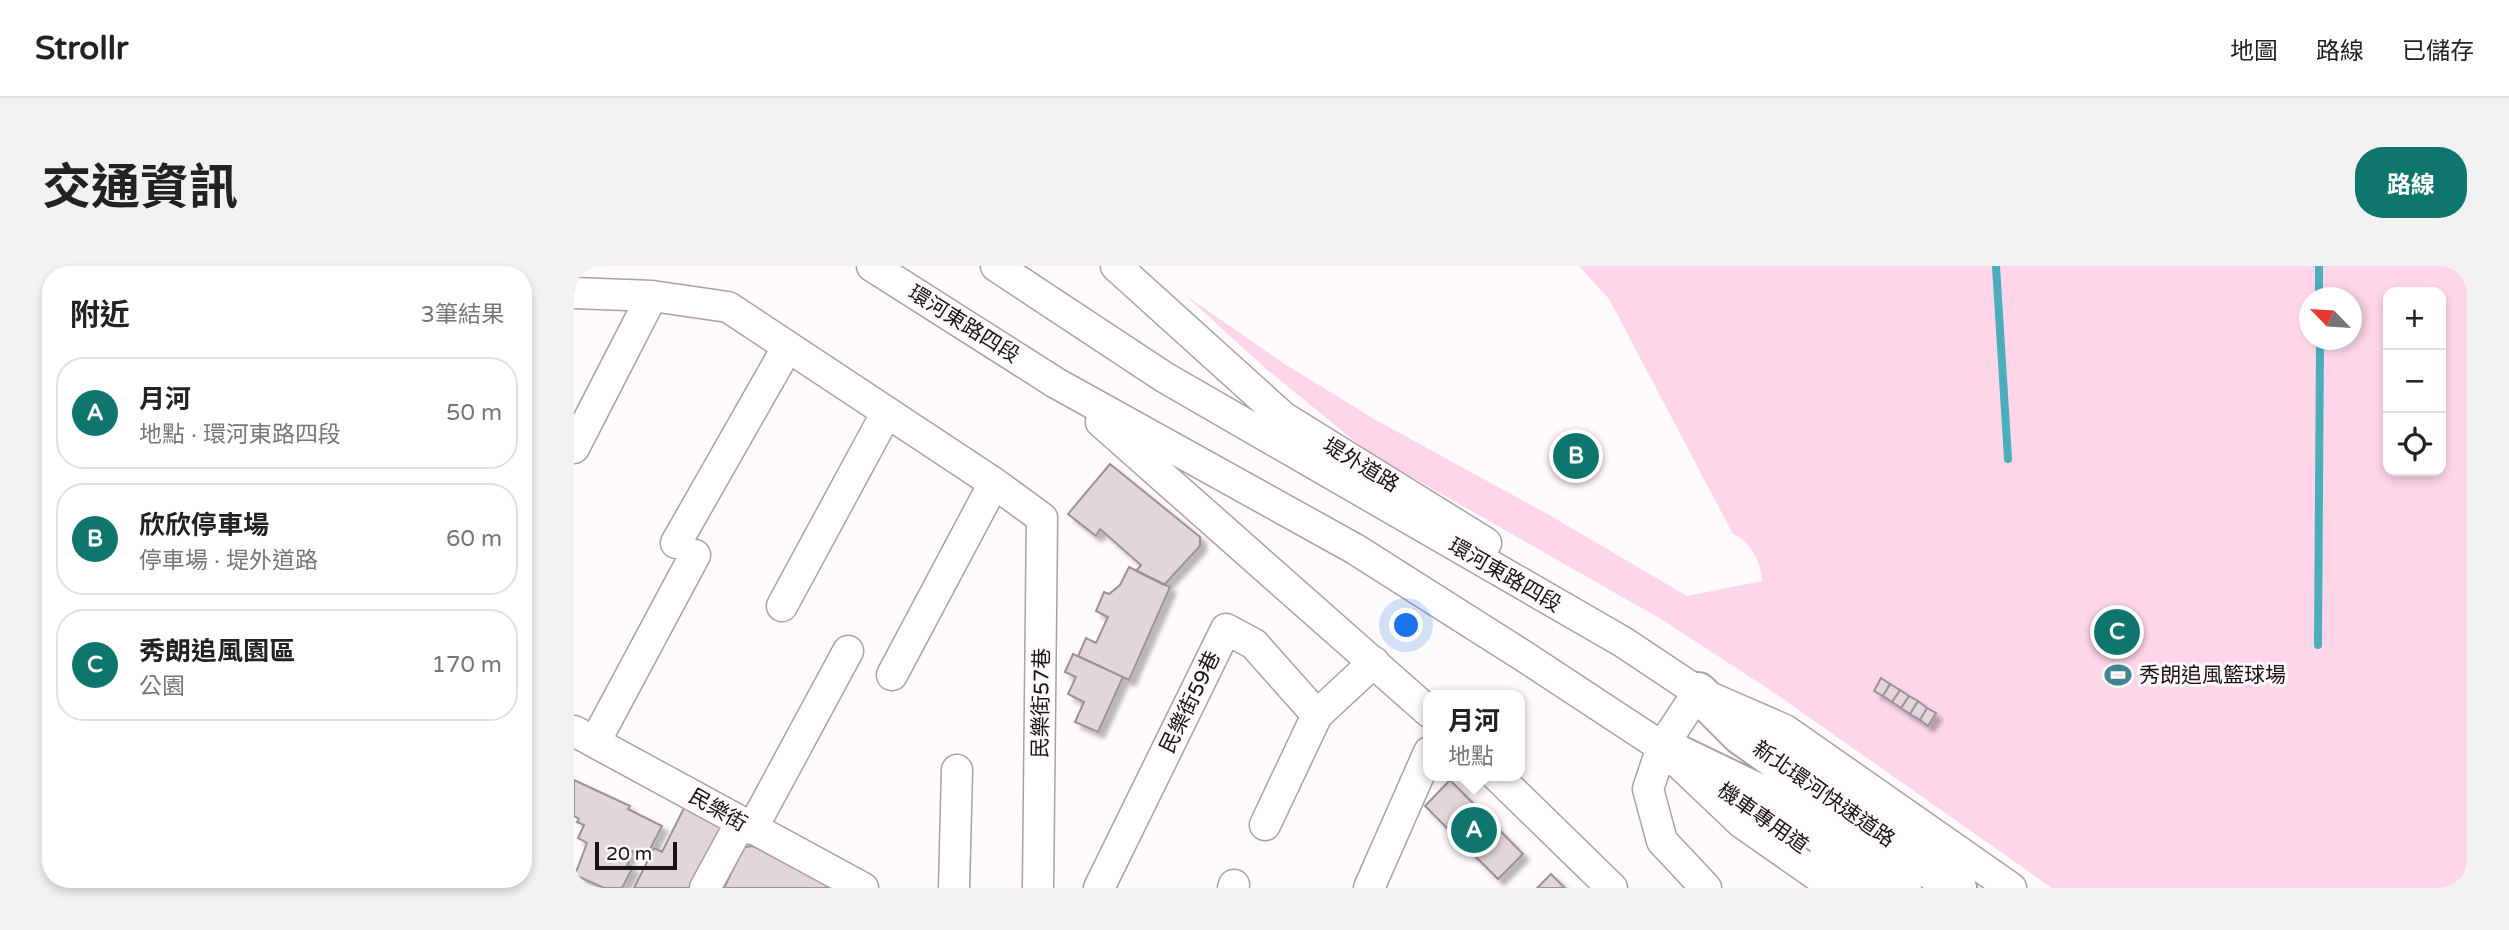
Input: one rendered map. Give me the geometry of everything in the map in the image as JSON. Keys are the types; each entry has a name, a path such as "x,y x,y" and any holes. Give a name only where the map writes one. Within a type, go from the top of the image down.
{"highway":[{"name":"新北環河快速道路","path":"1698,692 1741,735 1957,888"},
{"name":"新北環河快速道路","path":"1662,747 1762,795 1902,888"}],"street":[{"name":"環河東路四段","path":"872,266 1056,383 1356,549 1522,654 1662,747 1742,823 1835,888"},
{"name":"環河東路四段","path":"996,266 1164,377 1623,642 1698,692 1785,730 2011,888"},
{"name":"堤外道路","path":"1116,266 1283,417 1469,530 1623,642"},
{"path":"574,293 652,296 728,307 994,483 892,675"},
{"path":"574,448 652,296"},
{"path":"585,737 685,549 787,348"},
{"name":"環河東路四段","path":"1056,383 1423,707"},
{"path":"782,606 887,412"},
{"name":"民樂街57巷","path":"994,483 1042,518 1038,888"},
{"name":"民樂街59巷","path":"1098,888 1226,629 1254,644 1317,715"},
{"path":"705,888 746,826 848,651"},
{"path":"1265,825 1317,715 1374,662"},
{"path":"1706,888 1662,841 1648,789 1662,747 1698,692 1980,888"},
{"name":"民樂街","path":"585,737 863,888"},
{"name":"機車專用道","path":"1662,747 1864,888"},
{"path":"1369,888 1423,766"},
{"path":"954,888 957,770"},
{"path":"1502,781 1612,888"}],"shaded area":[{"path":"1579,266 2467,266 2467,888 2052,888 1773,692 1661,619 1368,452 1265,368 1185,295 1283,363 1374,419 1551,516 1687,596 1762,581 1754,553 1745,541 1733,534 1609,299"}],"building":[{"path":"1110,464 1200,537 1200,546 1164,585 1136,571 1141,565 1100,529 1096,536 1068,514"},
{"path":"1129,567 1170,587 1129,680 1078,656 1086,638 1096,643 1108,617 1096,611 1104,592 1109,594 1120,585"},
{"path":"1073,654 1123,677 1098,732 1075,722 1084,702 1068,694 1076,677 1065,672"},
{"path":"1881,678 1890,684 1883,696 1874,691"},
{"path":"1890,684 1900,690 1892,702 1883,696"},
{"path":"1900,690 1909,696 1901,708 1892,702"},
{"path":"1909,696 1918,701 1910,714 1901,708"},
{"path":"1918,701 1927,708 1920,720 1910,714"},
{"path":"1927,708 1936,713 1928,726 1920,720"},
{"path":"574,780 630,806 628,809 662,826 647,855 637,850 636,853 632,851 626,861 629,862 627,865 633,867 622,888 604,888 575,875 587,843 578,838 584,825 577,822 579,819 574,816"},
{"path":"1451,781 1523,854 1498,879 1425,806"},
{"path":"685,806 720,823 723,831 694,888 634,888 654,848 662,852"},
{"path":"753,846 837,888 724,888 744,847"},
{"path":"1551,874 1565,888 1537,888"}],"waterway":[{"path":"1996,266 2008,459"},
{"path":"2319,266 2319,287"},
{"path":"2318,645 2320,350"}],"place":[{"name":"欣欣停車場","path":"1576,456"},
{"name":"秀朗追風園區","path":"2117,632"},
{"name":"秀朗追風籃球場","path":"2118,675"},
{"name":"月河","path":"1474,830"}]}
